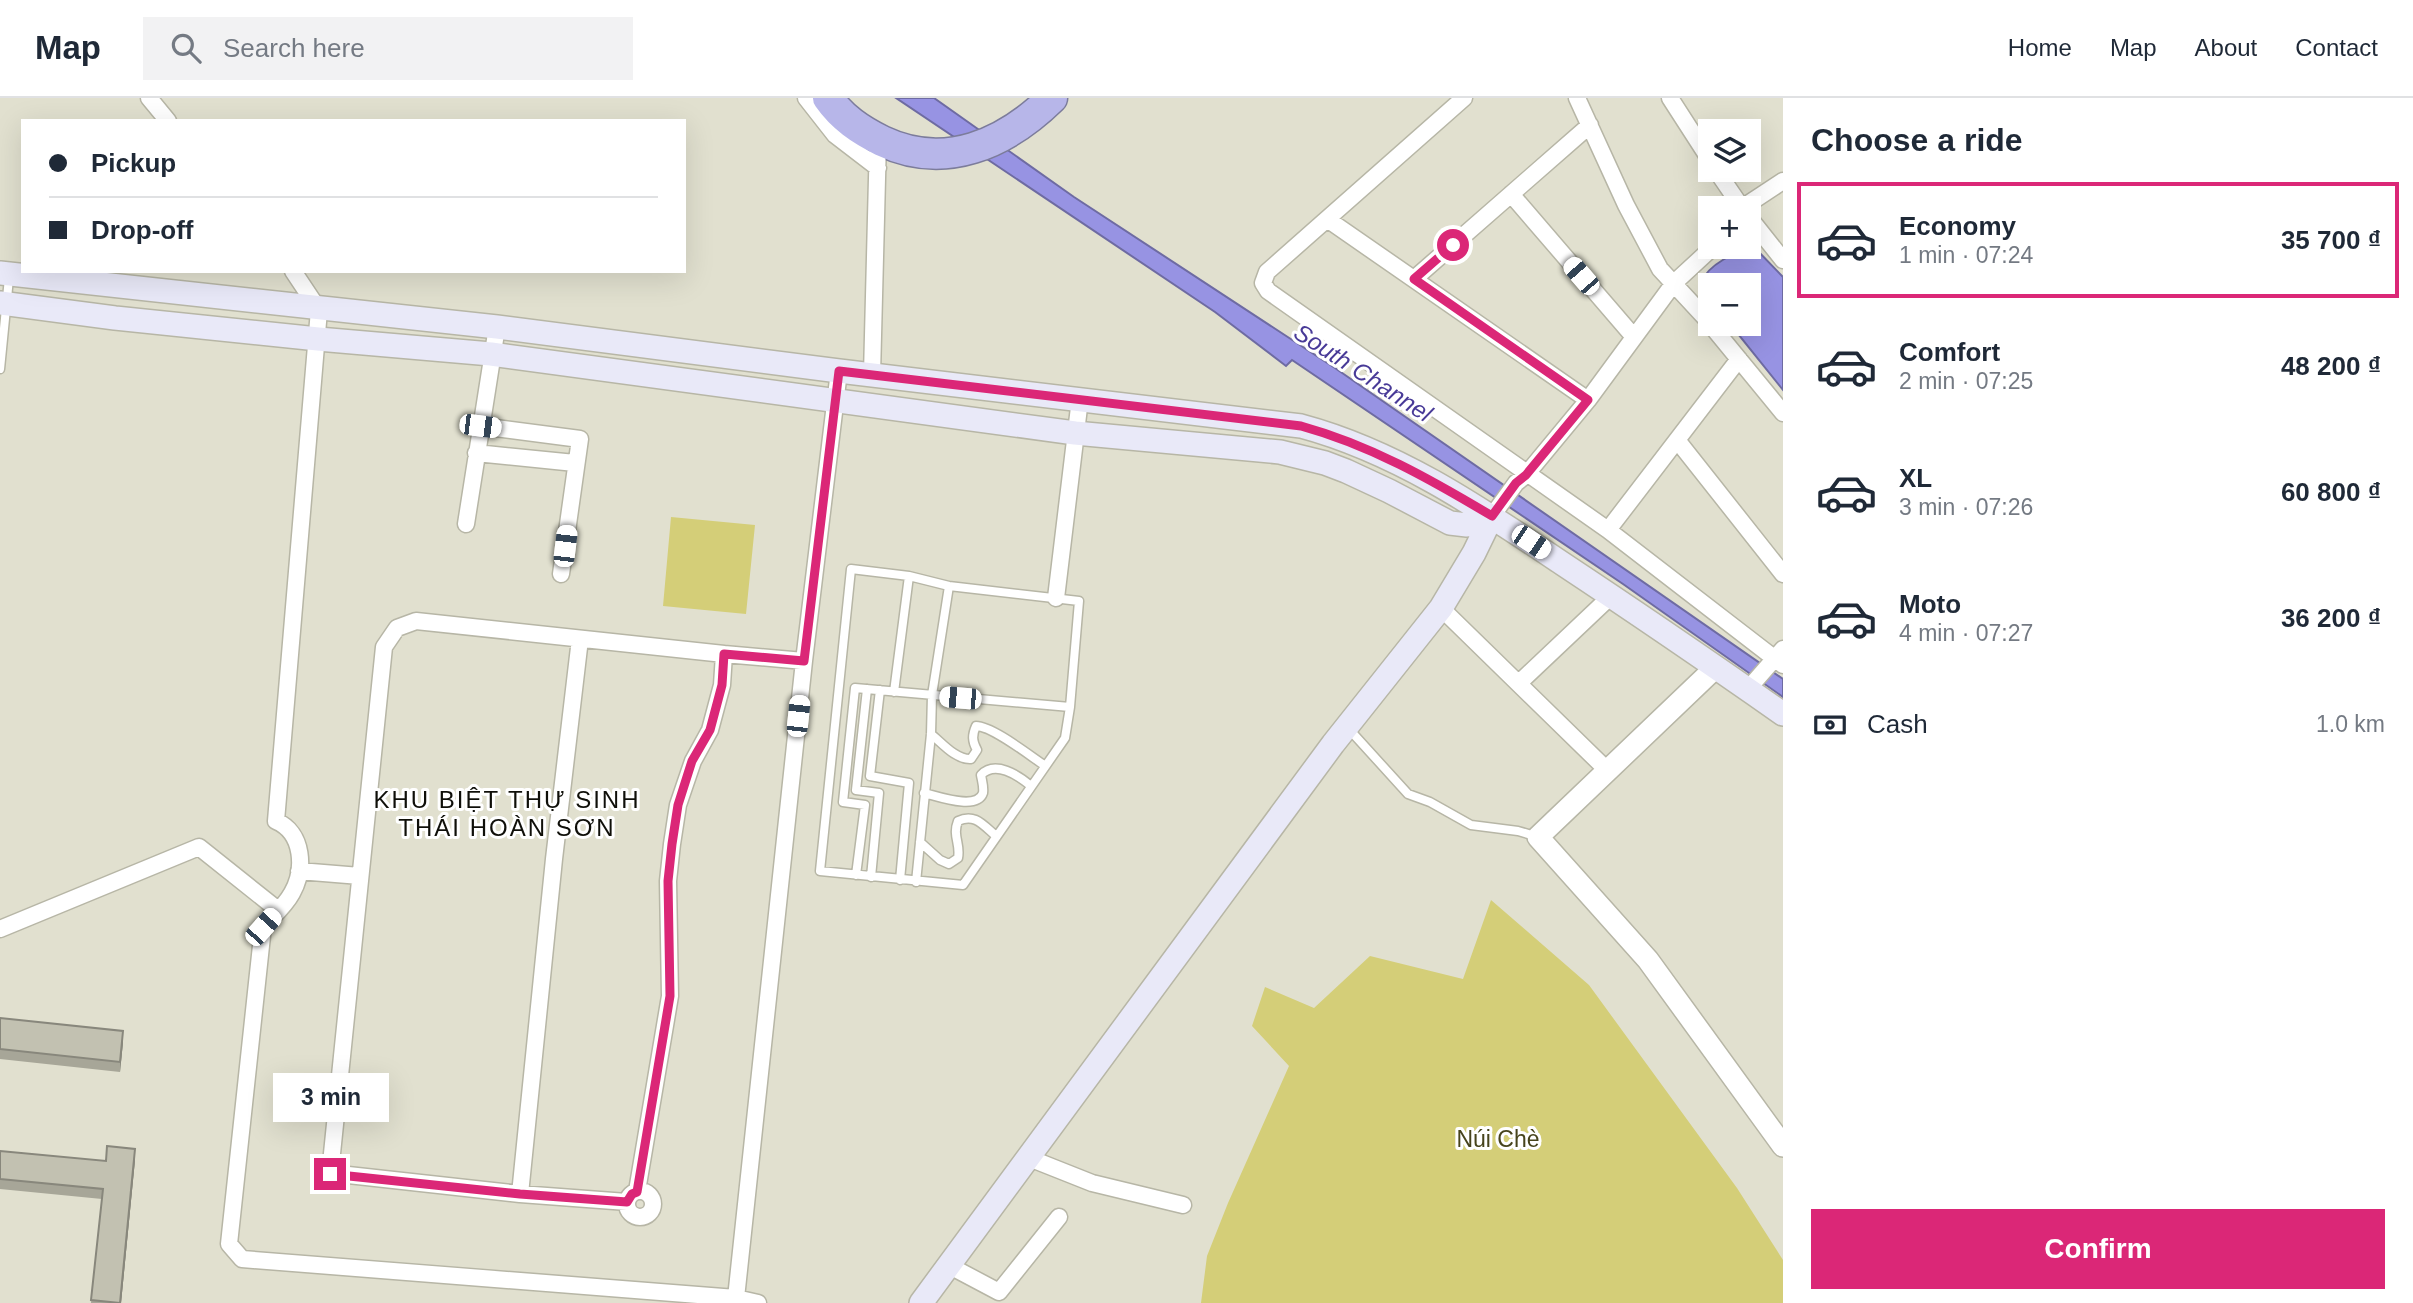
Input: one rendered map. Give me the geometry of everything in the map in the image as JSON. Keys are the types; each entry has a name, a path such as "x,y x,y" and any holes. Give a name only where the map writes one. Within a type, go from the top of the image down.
{"highway":[{"path":"828,98 878,153 938,155 960,152 1012,131 1052,98"}],"main road":[{"path":"5,274 496,327 1301,426 1356,443 1389,458 1492,516 1783,714"},
{"path":"3,303 115,318 491,354 1075,433 1280,452 1346,471 1450,523 1467,525 1492,516"},
{"path":"921,1303 1346,726 1441,608 1474,553 1492,516"}],"street":[{"path":"149,98 166,119"},
{"path":"806,98 835,135 878,153 872,375"},
{"path":"1464,98 1267,272 1263,283 1268,291 1521,479 1608,530 1777,659 1748,689"},
{"path":"1577,98 1626,205 1660,269 1698,310"},
{"path":"1670,98 1698,141"},
{"path":"1414,279 1590,125"},
{"path":"1761,201 1783,181"},
{"path":"1511,194 1634,337"},
{"path":"1327,219 1588,400"},
{"path":"1761,233 1783,260"},
{"path":"1492,516 1588,400 1674,283 1700,259"},
{"path":"294,273 319,310 276,821 292,832 299,849 299,871 291,895 263,927 229,1244 242,1259 736,1298 758,1303"},
{"path":"466,524 496,327"},
{"path":"1720,336 1783,413"},
{"path":"1608,530 1739,359"},
{"path":"736,1298 804,661 839,371"},
{"path":"1056,598 1080,400"},
{"path":"480,426 580,439 561,573"},
{"path":"1677,440 1783,573"},
{"path":"476,453 575,464"},
{"path":"1520,683 1611,596"},
{"path":"1441,608 1608,771"},
{"path":"724,654 722,685 710,730 692,761 678,805 668,881 670,996 632,1197 520,1194 330,1174 384,647 397,628 416,621 804,661"},
{"path":"520,1194 552,873 580,639"},
{"path":"1716,667 1538,837 1648,960 1783,1146"},
{"path":"0,929 200,847 278,910"},
{"path":"299,871 360,876"},
{"path":"1029,1158 1093,1183 1183,1205"},
{"path":"948,1265 999,1292 1059,1217"}],"lane":[{"path":"0,369 5,274"},
{"path":"851,569 909,576 949,586 1079,601 1065,737 963,885 820,872 851,569"},
{"path":"894,692 909,576"},
{"path":"916,882 931,734 932,695 949,586"},
{"path":"856,876 865,805 843,802 855,688 1070,707"},
{"path":"867,689 856,790 879,793 871,877"},
{"path":"880,690 870,776 909,783 900,880"},
{"path":"931,734 965,760 971,759 977,750 973,743 976,726 983,726 1044,765"},
{"path":"1346,726 1408,794 1430,802 1471,825 1518,831 1538,837"},
{"path":"924,793 951,800 974,802 983,793 981,775 991,769 1018,774 1031,786"},
{"path":"920,842 940,860 949,864 958,858 960,850 954,830 958,821 966,817 975,818 996,836"}],"green space":[{"path":"671,517 755,525 746,614 663,606"},
{"name":"Núi Chè","path":"1491,900 1589,985 1737,1188 1783,1260 1783,1303 1201,1303 1207,1256 1289,1066 1252,1026 1265,987 1314,1008 1370,956 1463,979"}],"shaded area":[{"name":"South Channel","path":"896,98 934,98 1074,197 1335,368 1783,679 1783,697 1623,584 1292,360 1286,366 1215,312"},
{"path":"1761,254 1783,277 1783,390 1740,336 1761,336 1761,273 1706,273 1724,260 1761,259"}],"building":[{"path":"0,1018 123,1031 120,1062 0,1049"},
{"path":"107,1146 135,1149 120,1303 91,1300 103,1189 0,1179 0,1151 106,1161"}],"district":[{"name":"KHU BIỆT THỰ SINH THÁI HOÀN SƠN","path":"507,814"}],"route":[{"path":"330,1174 627,1202 632,1194 637,1192 670,996 668,881 678,805 692,761 710,730 722,685 724,654 804,661 839,371 1301,426 1356,443 1389,458 1492,516 1516,483 1526,475 1588,400 1414,279 1453,245"}]}
